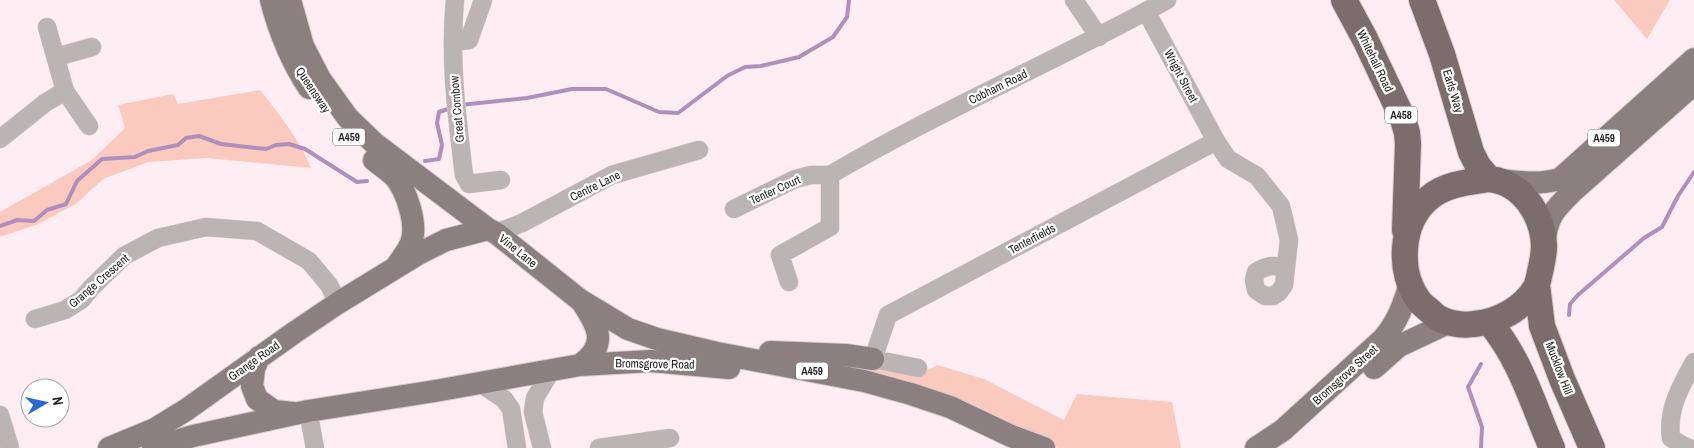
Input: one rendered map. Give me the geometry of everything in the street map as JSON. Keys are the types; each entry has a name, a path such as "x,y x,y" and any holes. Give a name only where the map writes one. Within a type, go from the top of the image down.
{"highway":[{"name":"Whitehall Road","path":"1344,0 1403,119 1407,133 1405,243"},
{"name":"Earls Way","path":"1422,0 1442,54 1471,152 1478,166 1494,179"},
{"name":"A458","path":"1494,179 1518,191 1529,203 1541,225 1544,256 1537,285 1528,299 1504,316 1490,323 1470,325 1440,320 1420,302 1410,284 1406,269 1405,243 1415,215 1429,198 1453,185 1494,179"},
{"name":"Mucklow Hill","path":"1537,285 1542,326 1562,379 1592,448"},
{"path":"1490,323 1504,339 1513,354 1552,448"}],"main road":[{"name":"Queensway","path":"270,0 288,52 308,86 338,127 394,177 406,196 413,227 413,236 410,245 396,267"},
{"name":"Queensway","path":"290,0 295,23 320,79 348,118 374,143 492,231"},
{"name":"A459","path":"1494,179 1532,183 1550,182 1560,178 1694,59"},
{"name":"A459","path":"1544,244 1547,224 1556,208 1694,84"},
{"name":"Vine Lane","path":"396,267 446,240 492,231 580,300"},
{"name":"Grange Road","path":"109,448 154,429 186,410 258,357 338,303 396,267"},
{"name":"Bromsgrove Street","path":"1256,448 1283,430 1383,340 1394,326 1401,312 1410,284"},
{"path":"580,300 595,322 598,341 596,349 580,365"},
{"name":"Bromsgrove Road","path":"580,300 628,329 657,339 717,353 864,381 911,394 950,406 1011,436 1044,448"},
{"name":"Bromsgrove Street","path":"1282,448 1295,439 1343,393 1399,346 1450,322"},
{"path":"717,353 752,351 846,354 873,359"},
{"path":"258,357 252,386 257,398 274,411 302,412"},
{"name":"Bromsgrove Road","path":"302,412 580,365 651,361 722,366 912,408 951,423 1005,448"},
{"name":"A459","path":"153,448 202,434 302,412"}],"street":[{"name":"Great Cornbow","path":"455,0 453,22 454,92 464,175 470,184 501,180"},
{"path":"454,42 468,40 483,0"},
{"path":"1074,0 1099,37"},
{"name":"Cobham Road","path":"830,175 885,143 1099,37 1167,0"},
{"name":"Wright Street","path":"1146,11 1216,141 1228,159 1257,176 1281,206 1289,240 1285,270"},
{"path":"47,27 65,91 89,126"},
{"path":"56,57 92,47"},
{"path":"0,139 45,103 65,91"},
{"name":"Tenterfields","path":"873,359 888,316 1216,141"},
{"name":"Centre Lane","path":"492,231 522,223 612,174 699,150"},
{"name":"Tenter Court","path":"734,209 795,179 811,175 830,175"},
{"path":"789,282 780,255 830,227 830,175"},
{"name":"Grange Crescent","path":"36,319 65,310 81,300 124,256 158,238 206,227 258,230 309,261 329,285 338,303"},
{"path":"873,359 918,368"},
{"path":"1689,448 1671,438 1669,425 1678,390 1694,362"},
{"path":"542,448 533,412 535,398 551,370"},
{"path":"478,382 504,399 511,409 517,448"},
{"path":"302,412 314,448"},
{"path":"0,415 10,448"},
{"path":"598,448 670,438"}],"shaded area":[{"path":"1614,0 1670,0 1647,39"},
{"path":"260,90 295,137 311,168 207,158 148,162 103,179 76,204 36,225 0,237 0,212 92,160 125,128 118,105 173,94 178,104"},
{"path":"858,365 921,374 937,365 984,379 1064,420 1077,394 1172,402 1181,448 1058,448 831,368"}],"waterway":[{"path":"460,105 527,98 572,89 606,89 659,112 678,113 727,76 745,67 761,66 799,57 833,37 847,17 849,0"},
{"path":"425,161 439,159 442,145 437,123 439,112 451,108"},
{"path":"0,226 17,220 34,221 47,210 66,204 77,181 102,159 135,157 148,151 178,145 186,138 199,136 221,144 266,149 276,145 289,144 305,149 357,182 367,181"},
{"path":"1569,315 1570,304 1578,295 1644,238 1662,227 1678,196 1694,172"},
{"path":"1481,364 1468,387 1482,427 1481,448"}]}
